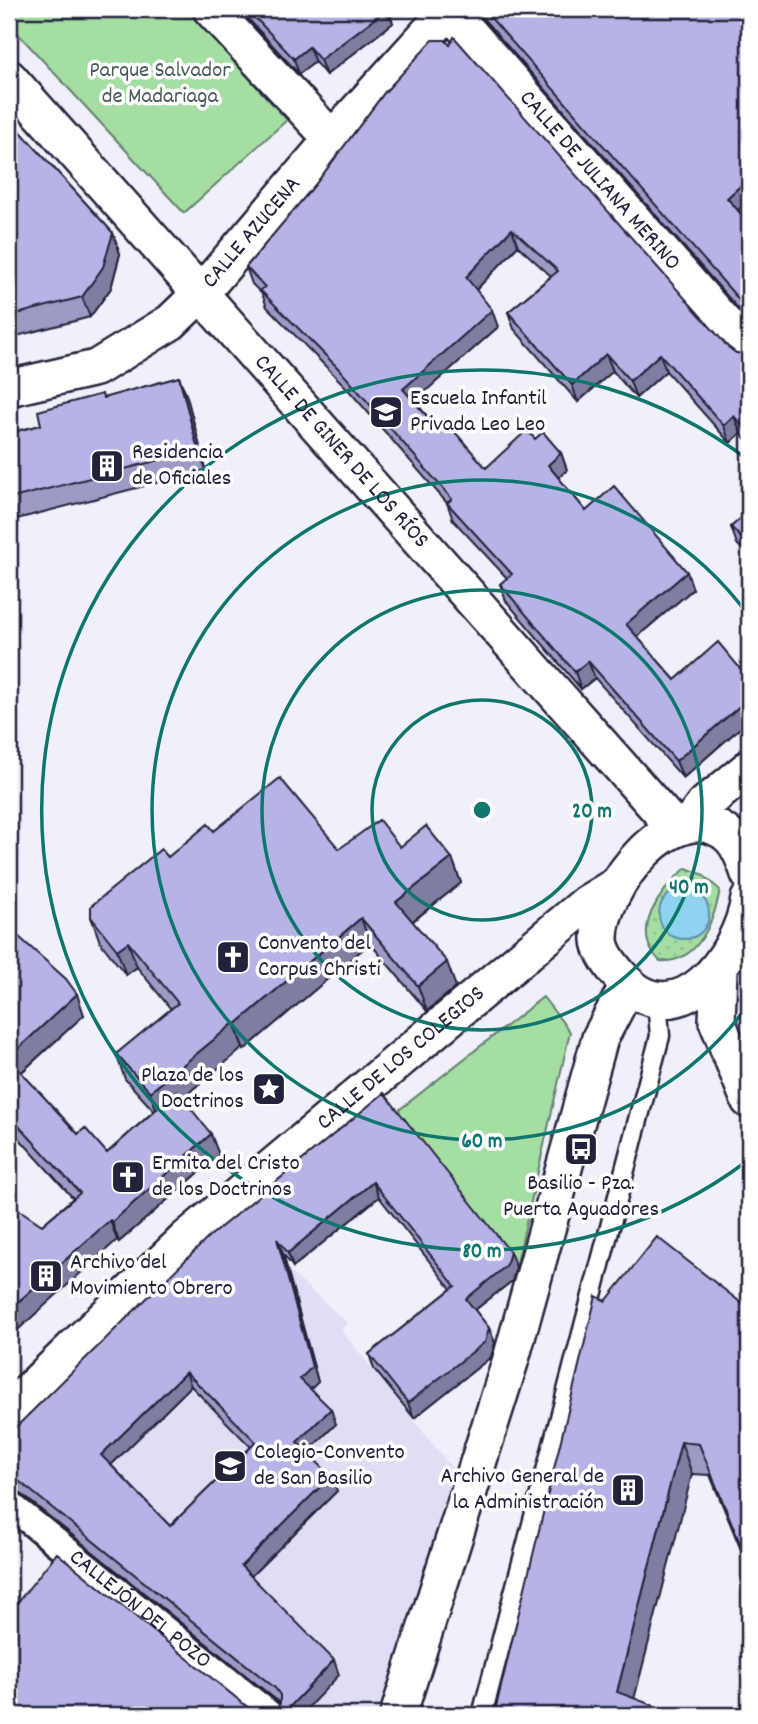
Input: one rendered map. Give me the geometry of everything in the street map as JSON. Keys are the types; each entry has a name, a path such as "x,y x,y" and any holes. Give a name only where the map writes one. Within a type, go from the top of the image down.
{"street":[{"path":"211,9 332,139"},
{"name":"CALLE AZUCENA","path":"9,388 96,368 171,322 201,293 332,139 449,9"},
{"name":"CALLE DE JULIANA MERINO","path":"449,9 749,351"},
{"name":"CALLE DE GINER DE LOS RÍOS","path":"9,78 683,826"},
{"path":"717,1021 655,994 615,971 600,941 615,886 642,853 683,826 749,768"},
{"path":"742,855 749,786"},
{"path":"683,826 708,826 742,855"},
{"name":"CALLE DE LOS COLEGIOS","path":"9,1410 186,1239 587,902 615,886"},
{"path":"749,899 735,941 719,970 717,1021 749,1100"},
{"path":"398,1715 512,1359 600,1038 655,994 719,970"},
{"name":"CALLEJÓN DEL POZO","path":"9,1504 270,1715"}],"lane":[{"path":"482,1715 660,1036 655,994"}],"shaded area":[{"name":"Colegio-Convento de San Basilio","path":"289,1271 348,1323 341,1330 460,1478 381,1715 292,1715 9,1493 9,1454"}],"green space":[{"name":"Parque Salvador de Madariaga","path":"9,9 186,9 287,120 184,213 9,24"},
{"path":"686,868 702,874 720,890 717,902 708,927 694,948 685,956 660,961 651,949 647,937 648,924 658,899"},
{"path":"543,997 570,1032 516,1267 394,1114"}],"water":[{"path":"684,889 701,897 709,914 701,931 684,939 667,931 659,914 667,897"}],"building":[{"path":"247,9 387,9 320,60 309,47 294,59"},
{"path":"483,9 749,9 749,178 727,198 749,223 749,311"},
{"path":"454,37 728,347 736,353 749,352 749,434 734,416 724,426 660,354 630,381 606,354 572,385 508,312 558,271 512,229 466,277 492,310 403,389 440,431 448,424 486,468 527,430 535,439 543,432 561,453 548,465 586,511 614,486 687,572 626,624 675,680 718,642 749,679 749,698 676,761 588,661 575,672 500,584 512,574 447,503 452,499 339,369 260,290 265,287 246,267 315,185 385,92 433,40 445,40 450,45"},
{"path":"9,119 113,233 103,267 82,297 9,316"},
{"name":"Residencia de Oficiales","path":"179,377 198,450 9,499 9,433 41,425 38,411 102,394 103,398"},
{"path":"749,511 749,546 731,527"},
{"name":"Convento del Corpus Christi","path":"280,778 339,849 379,820 400,847 426,826 452,858 396,902 447,962 418,986 361,918 235,1025 234,1023 150,1092 116,1054 178,1003 128,942 117,950 91,917 91,906 161,849 168,857 208,824 214,831"},
{"path":"9,928 66,979 77,994 9,1057 11,977"},
{"path":"9,1059 78,1134 85,1128 107,1153 177,1091 211,1134 9,1310 9,1203 42,1225 80,1193 9,1115"},
{"path":"384,1093 510,1252 506,1266 466,1299 489,1328 485,1342 408,1403 369,1354 455,1286 373,1182 288,1253 277,1239 312,1367 300,1379 331,1409 297,1442 331,1476 241,1566 334,1660 282,1715 269,1715 277,1710 280,1703 280,1695 275,1688 9,1475 9,1434 210,1236","holes":["186,1372 256,1442 170,1526 101,1455"]},
{"name":"Archivo General de la Administración","path":"657,1237 749,1309 749,1565 699,1444 681,1442 617,1692 679,1715 494,1715 596,1296 606,1301"},
{"path":"57,1553 255,1713 261,1715 9,1715 9,1613"},
{"path":"749,1704 749,1715 723,1715"}],"place":[{"name":"Escuela Infantil Privada Leo Leo","path":"386,412"},
{"name":"Residencia de Oficiales","path":"107,466"},
{"name":"Convento del Corpus Christi","path":"233,957"},
{"name":"Plaza de los Doctrinos","path":"269,1089"},
{"name":"Basilio - Pza. Puerta Aguadores","path":"581,1149"},
{"name":"Ermita del Cristo de los Doctrinos","path":"128,1177"},
{"name":"Archivo del Movimiento Obrero","path":"46,1276"},
{"name":"Colegio-Convento de San Basilio","path":"230,1466"},
{"name":"Archivo General de la Administración","path":"628,1490"}]}
